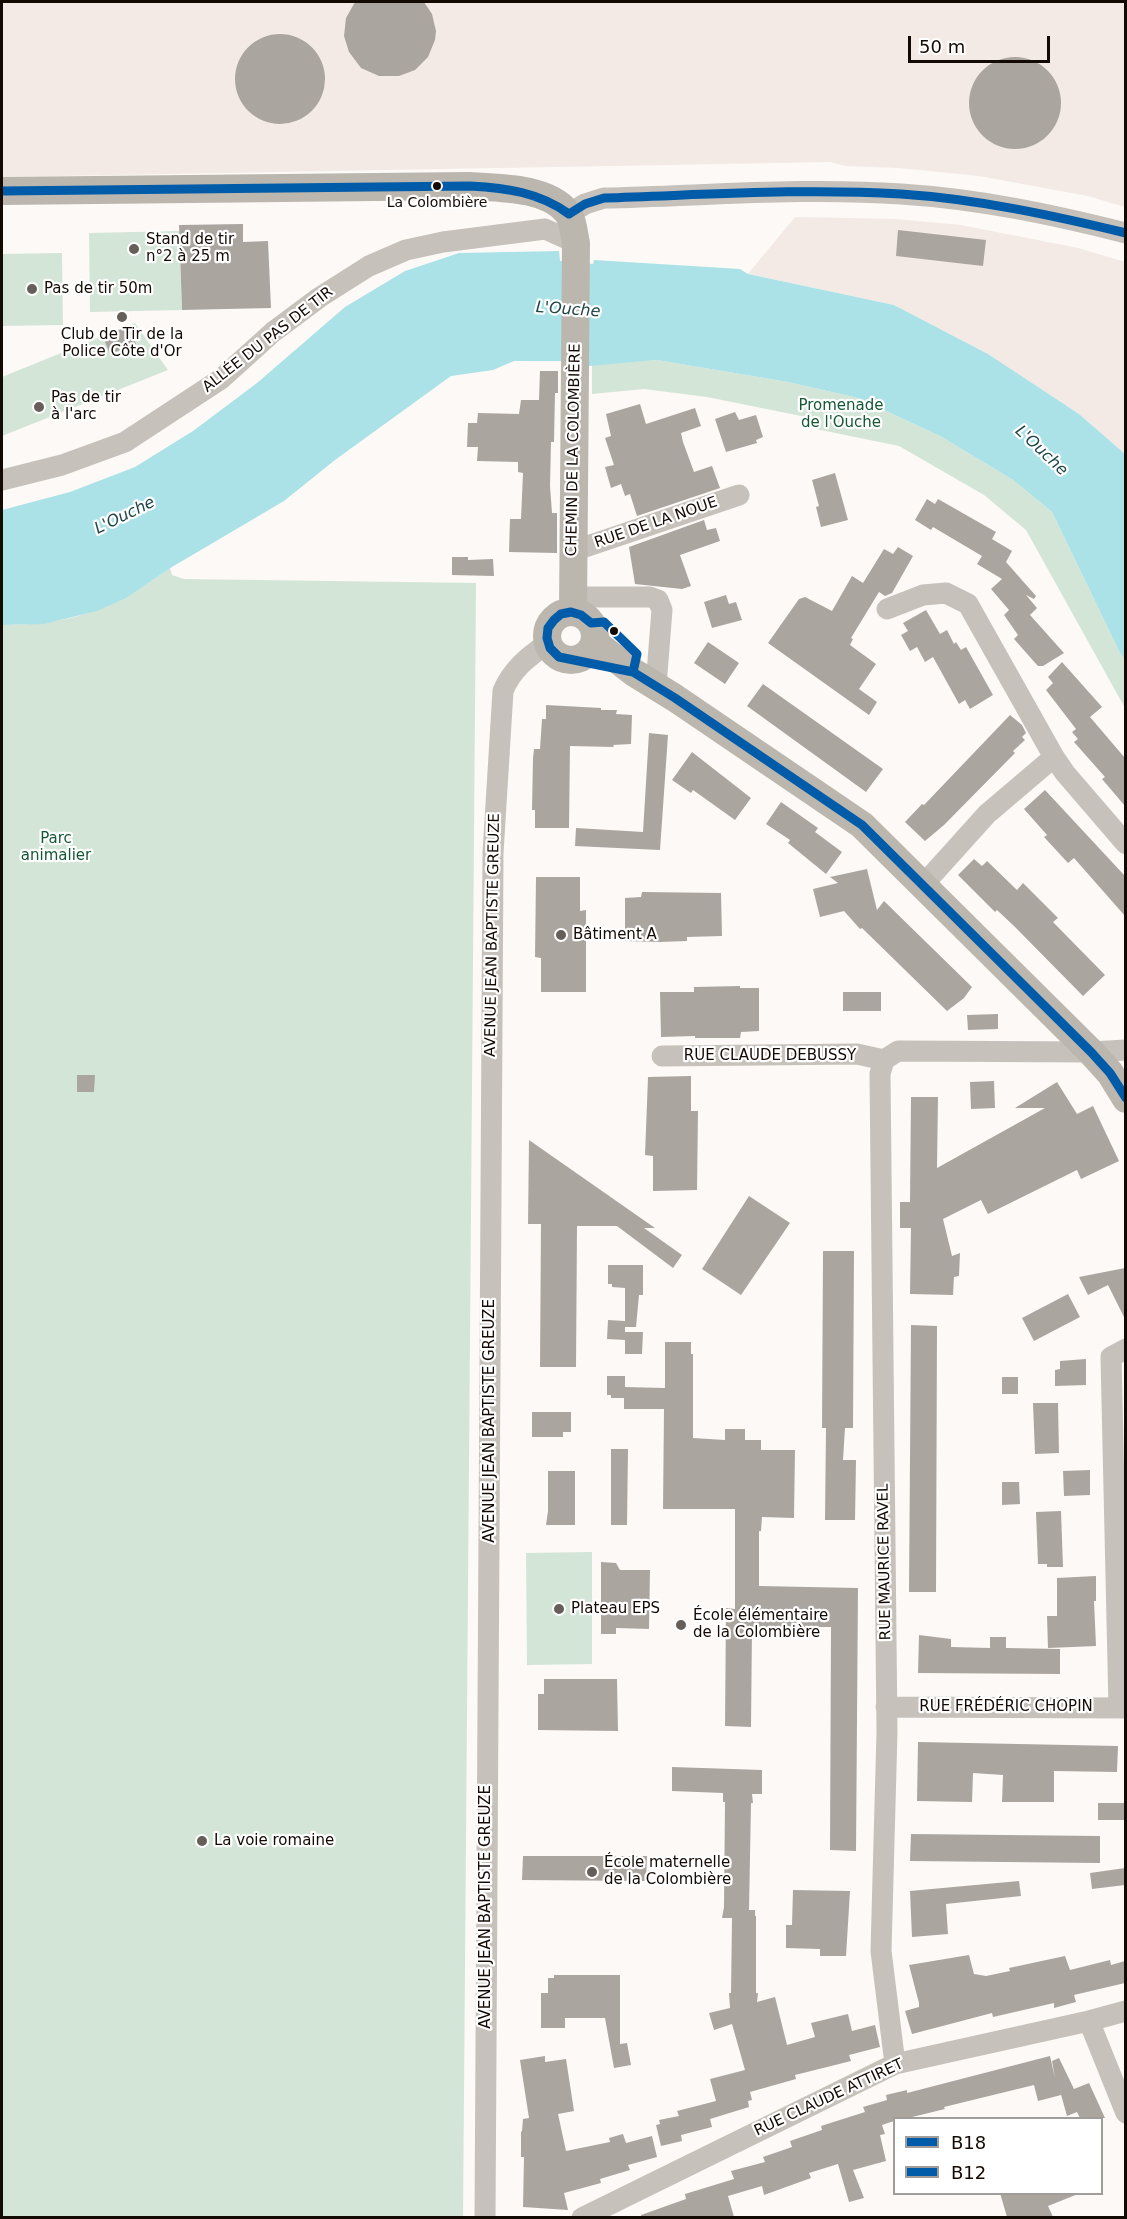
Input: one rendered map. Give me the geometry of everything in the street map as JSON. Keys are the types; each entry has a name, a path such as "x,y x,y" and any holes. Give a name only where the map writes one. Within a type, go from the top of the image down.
{"street":[{"path":"2,191 470,186 528,192 547,198 569,214 585,204 604,198 807,192 900,194 999,204 1125,233"},
{"name":"CHEMIN DE LA COLOMBIÈRE","path":"569,214 576,243 573,604"},
{"name":"ALLÉE DU PAS DE TIR","path":"2,480 62,465 125,442 221,379 273,332 320,297 369,266 406,250 443,242 545,229 576,243"},
{"name":"RUE DE LA NOUE","path":"573,550 739,495"},
{"path":"887,609 923,595 946,593 969,604 1054,758 1125,844"},
{"path":"573,604 591,623 595,636 586,651 565,660 550,649 547,630 550,624 573,604 651,597 658,600 662,610 644,679"},
{"name":"AVENUE JEAN BAPTISTE GREUZE","path":"485,2217 493,853 503,691 513,672 548,643"},
{"path":"586,651 644,679 862,825 1091,1052 1110,1073 1125,1099"},
{"path":"923,885 987,814 1054,758"},
{"name":"RUE CLAUDE DEBUSSY","path":"662,1056 857,1054 884,1060 898,1051 1091,1052 1125,1050"},
{"name":"RUE MAURICE RAVEL","path":"884,1060 880,1074 886,1707 880,1951 895,2064"},
{"path":"1122,1708 1111,1357 1125,1349"},
{"name":"RUE FRÉDÉRIC CHOPIN","path":"886,1707 1122,1708"},
{"name":"RUE CLAUDE ATTIRET","path":"582,2217 895,2064 1125,2011"},
{"path":"1089,2021 1125,2113"}],"shaded area":[{"path":"2,2 1125,2 1125,207 1088,196 979,176 899,168 846,166 830,162 2,177"},
{"path":"795,217 895,219 961,225 1078,248 1125,262 1125,454 1079,414 988,354 894,305 748,274"}],"green space":[{"path":"179,231 182,310 90,312 89,233"},
{"name":"Pas de tir 50m","path":"62,253 63,325 2,326 2,254"},
{"name":"Pas de tir à l'arc","path":"135,323 168,370 2,436 2,377"},
{"name":"Promenade de l'Ouche","path":"657,360 788,382 858,398 940,436 1013,480 1052,512 1125,660 1125,708 1026,530 984,495 899,446 811,428 816,419 707,397 644,389 592,394 592,365"},
{"name":"Parc animalier","path":"170,568 172,575 184,579 476,583 463,2217 2,2217 2,625 50,622 91,612 130,594"},
{"name":"Plateau EPS","path":"592,1552 592,1664 527,1665 526,1553"}],"water":[{"name":"L'Ouche","path":"559,251 560,261 593,264 594,260 740,269 748,274 894,305 988,354 1079,414 1125,454 1125,660 1052,512 1013,480 940,436 858,398 788,382 657,360 589,366 565,361 514,361 493,370 451,376 335,460 284,501 172,567 126,598 97,611 44,624 2,625 2,510 70,492 135,467 193,431 257,383 345,307 405,271 459,253"}],"building":[{"path":"355,2 424,2 432,14 436,31 428,57 415,70 399,76 379,76 361,68 349,52 344,36 346,18"},
{"path":"280,34 297,37 312,47 322,62 325,79 322,96 312,111 297,121 280,124 263,121 248,111 238,96 235,79 238,62 248,47 263,37"},
{"path":"1006,57 1024,57 1041,64 1054,77 1061,94 1061,112 1054,129 1041,142 1024,149 1006,149 989,142 976,129 969,112 969,94 976,77 989,64"},
{"path":"243,224 243,242 268,241 271,308 182,310 179,225"},
{"path":"898,230 986,240 983,266 896,256"},
{"path":"128,326 136,344 110,354 103,337"},
{"path":"540,371 558,371 554,442 551,442 550,486 552,513 557,513 557,553 509,552 510,519 521,519 523,473 518,472 518,462 477,461 478,447 467,447 468,423 477,423 478,413 519,414 521,400 539,400"},
{"path":"640,404 646,424 695,408 701,426 681,433 683,442 694,472 712,466 720,488 637,516 630,494 625,496 621,484 611,488 605,467 614,465 605,438 611,436 606,414"},
{"path":"735,412 739,420 756,415 763,437 756,440 757,443 726,452 715,419"},
{"path":"835,473 848,520 821,527 816,507 819,506 812,480"},
{"path":"927,499 935,504 938,499 996,532 992,539 1012,551 1006,562 1036,596 1034,599 1026,595 1037,608 1030,615 1064,653 1043,666 1038,666 1029,656 1014,639 1018,635 1004,615 1009,610 991,589 1002,579 977,564 982,556 933,527 931,530 915,520"},
{"path":"704,520 707,530 716,528 720,541 680,555 691,586 682,589 635,584 629,547"},
{"path":"898,547 913,556 892,593 885,596 879,592 851,638 853,639 850,645 876,664 859,689 877,702 869,715 768,643 799,599 805,597 832,611 852,576 863,583 884,549 893,554"},
{"path":"452,557 468,557 468,560 493,559 494,576 452,575"},
{"path":"726,595 729,604 736,602 742,620 712,628 704,602"},
{"path":"926,610 940,634 947,630 954,644 956,642 961,650 966,647 993,695 970,709 965,700 959,704 933,657 925,662 917,647 910,651 901,635 908,631 903,623"},
{"path":"708,642 739,663 725,684 694,663"},
{"path":"1062,662 1102,707 1090,717 1125,758 1125,806 1102,779 1105,777 1074,742 1078,739 1072,732 1076,729 1046,690 1053,683 1048,677"},
{"path":"763,684 883,769 866,792 747,706"},
{"path":"546,705 601,708 601,710 617,710 616,714 632,715 631,744 613,745 614,747 570,746 569,828 535,828 535,810 532,810 533,758 534,749 540,749 542,719 546,719"},
{"path":"1010,715 1022,725 1026,733 1022,737 1025,740 944,825 925,841 905,822"},
{"path":"649,733 668,735 660,850 575,846 576,828 643,832"},
{"path":"692,752 751,798 735,820 693,790 691,793 672,780"},
{"path":"1045,790 1125,876 1125,916 1074,858 1068,863 1044,837 1047,835 1024,809"},
{"path":"781,802 818,828 815,832 842,852 826,874 788,843 790,840 766,824"},
{"path":"974,859 982,866 987,861 1017,890 1023,883 1058,918 1053,922 1105,975 1083,996 1015,927 997,910 995,912 958,875"},
{"path":"867,869 877,910 884,901 972,987 964,998 947,1011 844,911 820,917 813,889 838,883 830,877"},
{"name":"Bâtiment A","path":"536,877 580,877 580,911 586,910 586,992 541,992 541,958 535,957"},
{"path":"642,892 721,893 722,936 687,937 687,941 625,941 625,898 641,897"},
{"path":"740,986 740,988 759,988 759,1031 741,1032 740,1038 661,1037 660,992 694,992 694,987"},
{"path":"843,992 881,992 881,1011 843,1011"},
{"path":"998,1014 998,1029 968,1030 967,1015"},
{"path":"77,1075 95,1075 94,1092 77,1092"},
{"path":"691,1076 691,1111 698,1111 697,1190 653,1191 653,1156 645,1155 648,1077"},
{"path":"994,1081 995,1108 971,1109 970,1082"},
{"path":"1057,1082 1077,1114 1093,1106 1119,1161 1081,1179 1077,1170 988,1214 981,1200 943,1219 952,1256 960,1253 959,1276 954,1277 953,1295 910,1294 911,1228 900,1228 900,1202 910,1202 911,1097 938,1097 937,1168 1045,1108 1015,1108"},
{"path":"529,1140 655,1228 644,1228 682,1255 673,1268 617,1226 577,1226 576,1367 540,1367 541,1224 528,1224"},
{"path":"749,1196 790,1223 741,1295 702,1269"},
{"path":"823,1251 854,1251 853,1428 845,1428 843,1460 856,1460 855,1520 825,1520 826,1428 822,1428"},
{"path":"608,1265 643,1265 643,1295 639,1295 636,1327 625,1327 625,1332 643,1332 642,1354 625,1354 625,1340 607,1339 608,1320 625,1321 625,1288 612,1287 612,1284 608,1284"},
{"path":"1125,1268 1125,1319 1108,1285 1088,1295 1079,1277"},
{"path":"1068,1294 1080,1317 1034,1341 1022,1318"},
{"path":"911,1325 937,1326 936,1592 909,1592"},
{"path":"665,1342 691,1342 693,1438 725,1440 725,1429 745,1429 745,1440 761,1440 761,1450 795,1450 794,1518 762,1517 761,1531 759,1531 759,1586 858,1588 856,1851 830,1850 831,1627 752,1627 751,1727 725,1726 726,1608 735,1609 735,1509 663,1509 664,1409 624,1409 624,1398 611,1398 611,1395 607,1395 607,1376 625,1376 625,1387 665,1388"},
{"path":"1086,1359 1086,1385 1055,1386 1055,1370 1060,1369 1060,1361"},
{"path":"1002,1377 1018,1377 1018,1394 1002,1394"},
{"path":"1033,1403 1058,1403 1059,1453 1035,1454"},
{"path":"532,1412 571,1412 571,1432 563,1432 563,1437 532,1437"},
{"path":"611,1449 628,1449 627,1525 611,1525"},
{"path":"1090,1470 1090,1495 1064,1496 1063,1471"},
{"path":"548,1471 575,1471 575,1525 546,1525"},
{"path":"1002,1482 1019,1482 1020,1504 1002,1505"},
{"path":"1061,1511 1063,1567 1047,1567 1047,1564 1038,1564 1036,1512"},
{"path":"601,1562 616,1563 620,1570 650,1570 649,1629 616,1628 616,1634 601,1634"},
{"path":"1096,1576 1096,1601 1094,1601 1096,1646 1048,1648 1047,1616 1057,1616 1057,1578"},
{"path":"919,1635 951,1639 951,1647 990,1648 990,1637 1006,1637 1006,1648 1060,1649 1060,1674 918,1673"},
{"path":"544,1679 617,1679 618,1731 538,1730 538,1694 544,1694"},
{"path":"918,1742 1118,1746 1117,1772 1054,1771 1054,1802 1002,1802 1003,1775 973,1773 972,1802 917,1801"},
{"path":"672,1767 762,1770 762,1794 752,1794 753,1803 751,1803 749,1910 755,1910 756,1916 756,1993 758,1993 757,2002 775,1997 787,2045 815,2037 811,2023 848,2014 852,2031 875,2025 880,2047 849,2055 851,2061 795,2075 796,2079 750,2092 752,2100 748,2101 749,2107 710,2119 712,2127 681,2135 682,2141 661,2146 656,2125 660,2124 659,2120 679,2116 677,2111 716,2101 710,2079 745,2070 732,2024 714,2030 709,2013 730,2008 729,1993 731,1993 732,1918 722,1918 725,1802 723,1802 723,1793 672,1791"},
{"path":"1098,1803 1125,1803 1125,1820 1098,1820"},
{"path":"911,1834 1100,1836 1100,1863 910,1861"},
{"path":"523,1856 647,1856 646,1881 522,1880"},
{"path":"1125,1868 1125,1885 1092,1889 1090,1873"},
{"path":"1019,1881 1021,1896 946,1904 948,1934 912,1937 910,1891"},
{"path":"793,1890 850,1891 846,1956 820,1956 820,1949 786,1948 786,1925 792,1925"},
{"path":"969,1955 974,1974 986,1976 1010,1971 1009,1968 1065,1956 1070,1970 1110,1960 1111,1965 1125,1961 1125,1983 1074,1995 1076,2002 1054,2008 1054,2003 993,2017 992,2013 912,2034 905,2011 919,2007 919,2003 909,1965"},
{"path":"554,1975 620,1975 620,2044 627,2043 631,2065 614,2068 605,2018 565,2018 565,2028 541,2028 541,1993 548,1993 548,1978 554,1978"},
{"path":"545,2056 545,2062 566,2059 574,2111 558,2114 566,2151 610,2142 609,2138 623,2134 626,2143 652,2136 657,2157 628,2165 630,2170 600,2179 601,2183 564,2193 568,2210 523,2207 524,2157 521,2157 521,2132 523,2119 529,2118 520,2060"},
{"path":"1050,2056 1055,2078 1052,2061 1059,2058 1074,2089 1089,2083 1105,2118 1080,2117 1077,2112 1067,2116 1060,2091 1061,2095 1038,2101 1034,2085 912,2117 893,2117 893,2121 882,2125 885,2134 880,2135 886,2161 853,2170 864,2198 849,2202 838,2164 809,2173 811,2178 764,2195 762,2186 728,2196 734,2217 641,2217 641,2215 686,2199 685,2194 734,2179 731,2171 765,2162 763,2157 792,2147 790,2141 822,2130 821,2126 865,2112 863,2107 887,2100 886,2095 907,2090 907,2093"},
{"path":"1001,2195 1076,2195 1048,2206 1053,2217 1007,2217"}],"transit line":[{"name":"B18","path":"2,191 470,186 522,192 546,201 569,214"},
{"name":"B18","path":"569,214 585,204 604,198 864,192 929,196 986,204 1126,233"},
{"name":"B12","path":"571,612 581,615 591,623 604,622 637,654 633,672 559,657 550,648 547,638 548,628 561,614 571,612"},
{"name":"B12","path":"633,672 862,825 1091,1052 1110,1073 1126,1098"}],"place":[{"name":"La Colombière","path":"437,186"},
{"name":"Stand de tir n°2 à 25 m","path":"134,249"},
{"name":"Pas de tir 50m","path":"32,289"},
{"name":"Club de Tir de la Police Côte d'Or","path":"122,317"},
{"name":"Pas de tir à l'arc","path":"39,407"},
{"name":"Bâtiment A","path":"561,935"},
{"name":"Plateau EPS","path":"559,1609"},
{"name":"École élémentaire de la Colombière","path":"681,1625"},
{"name":"La voie romaine","path":"202,1841"},
{"name":"École maternelle de la Colombière","path":"592,1872"}]}
